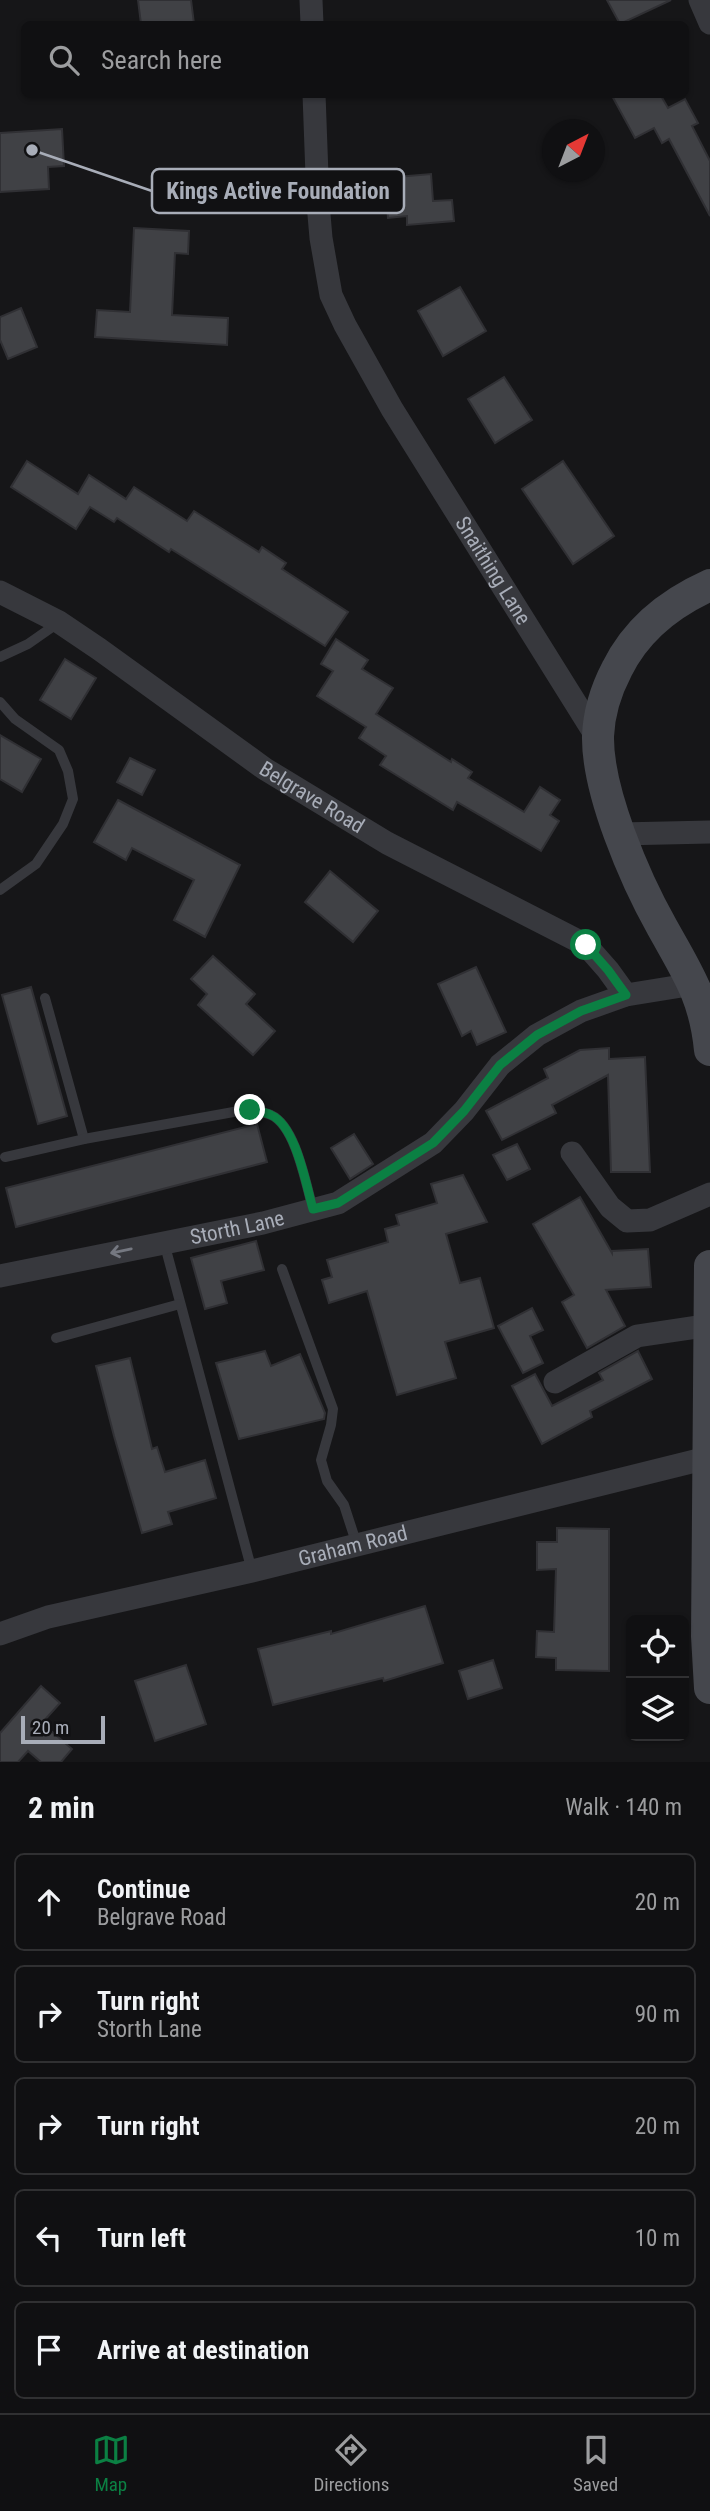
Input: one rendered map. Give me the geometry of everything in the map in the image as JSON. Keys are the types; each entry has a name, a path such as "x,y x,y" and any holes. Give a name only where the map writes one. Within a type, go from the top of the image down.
{"street":[{"path":"311,0 312,21"},
{"path":"700,0 710,23"},
{"name":"Snaithing Lane","path":"314,98 318,203 331,295 392,410 598,739 610,803 620,834 650,903 694,984 703,1006 710,1042"},
{"path":"598,739 599,720 611,679 635,639 662,613 710,585"},
{"name":"Belgrave Road","path":"0,592 59,622 265,769 387,843 586,945 626,995"},
{"path":"620,834 710,832"},
{"name":"Storth Lane","path":"0,1276 263,1223 338,1203 433,1143 464,1111 500,1065 537,1035 581,1011 626,995 694,984"},
{"path":"572,1153 610,1207 627,1221 650,1220 710,1194"},
{"path":"710,1266 706,1636 710,1688"},
{"path":"555,1382 637,1336 710,1325"},
{"name":"Graham Road","path":"0,1634 48,1617 252,1571 707,1458"}],"lane":[{"path":"0,657 28,644 59,622"},
{"path":"0,702 15,719 59,750 68,771 74,799 63,824 36,864 0,890"},
{"path":"45,999 83,1139"},
{"path":"5,1157 83,1139 250,1110 273,1115 286,1127 313,1209"},
{"path":"164,1242 252,1571"},
{"path":"282,1269 333,1409 321,1460 327,1481 344,1505 357,1545"},
{"path":"56,1338 180,1304"}],"building":[{"path":"138,0 191,0 194,21 141,21"},
{"path":"607,0 671,0 626,21 618,21"},
{"path":"613,98 662,98 668,108 685,99 698,123 692,126 710,161 710,216 669,139 662,143 654,128 635,138"},
{"path":"62,129 64,166 48,167 49,189 0,192 0,133"},
{"path":"431,174 433,201 452,200 454,221 407,225 407,216 388,218 385,178"},
{"path":"134,228 189,231 188,254 175,253 172,315 228,318 227,345 95,337 97,310 130,312"},
{"path":"460,287 486,331 443,356 418,311"},
{"path":"21,308 37,347 8,359 0,340 0,317"},
{"path":"504,377 532,420 495,443 468,399"},
{"path":"27,461 78,494 89,475 126,499 134,487 187,521 194,511 259,552 262,547 286,563 282,569 348,612 325,646 117,518 114,522 90,507 76,529 11,487"},
{"path":"563,461 614,536 573,564 522,489"},
{"path":"336,639 368,660 362,669 393,688 376,714 451,762 452,759 472,772 468,778 524,812 540,787 560,800 550,815 559,821 541,851 457,802 453,810 380,765 386,756 359,738 366,727 317,696 333,671 321,664"},
{"path":"65,659 96,678 71,719 40,700"},
{"path":"0,735 41,759 22,792 0,779"},
{"path":"130,758 155,770 142,795 117,782"},
{"path":"118,800 240,865 205,937 174,920 194,880 132,848 126,860 94,842"},
{"path":"330,871 378,911 353,942 305,902"},
{"path":"213,956 255,994 246,1004 275,1031 253,1055 198,1005 207,994 191,979"},
{"path":"476,967 506,1032 477,1045 471,1031 462,1036 438,984"},
{"path":"31,987 67,1116 38,1124 2,995"},
{"path":"609,1048 609,1059 645,1057 650,1172 611,1172 608,1075 552,1105 556,1113 502,1140 486,1111 548,1078 544,1069 580,1050"},
{"path":"257,1124 267,1162 16,1227 6,1188"},
{"path":"354,1134 373,1164 350,1179 331,1148"},
{"path":"517,1144 530,1169 507,1180 493,1155"},
{"path":"463,1175 487,1222 446,1234 460,1283 480,1278 494,1328 445,1342 456,1378 397,1395 367,1291 329,1303 322,1280 332,1277 327,1260 388,1242 385,1229 399,1225 396,1215 437,1203 431,1184"},
{"path":"580,1197 612,1253 648,1249 651,1287 606,1290 625,1326 587,1348 562,1302 574,1295 533,1224"},
{"path":"256,1241 264,1270 221,1281 227,1303 205,1309 191,1258"},
{"path":"532,1308 543,1330 530,1336 543,1363 523,1373 498,1326"},
{"path":"265,1351 271,1366 300,1354 325,1413 324,1419 239,1439 216,1363"},
{"path":"638,1351 652,1379 590,1411 592,1417 542,1444 512,1386 535,1374 552,1406 603,1380 599,1373"},
{"path":"130,1358 152,1449 157,1447 165,1472 205,1460 216,1498 168,1512 172,1524 142,1533 96,1366"},
{"path":"557,1528 609,1529 609,1671 556,1670 556,1658 536,1657 537,1631 554,1632 556,1569 537,1570 537,1542 557,1542"},
{"path":"425,1606 443,1663 384,1681 383,1678 273,1705 258,1649 331,1631 331,1634"},
{"path":"493,1660 502,1688 468,1699 459,1671"},
{"path":"186,1665 206,1724 155,1741 135,1681"},
{"path":"41,1686 60,1703 42,1723 72,1749 61,1762 41,1762 28,1751 18,1762 0,1762 0,1733"}],"place":[{"name":"Kings Active Foundation","path":"32,150"}],"route":[{"path":"250,1110 273,1115 286,1127 313,1209 338,1203 433,1143 464,1111 500,1065 537,1035 581,1011 626,995 586,945"}]}
